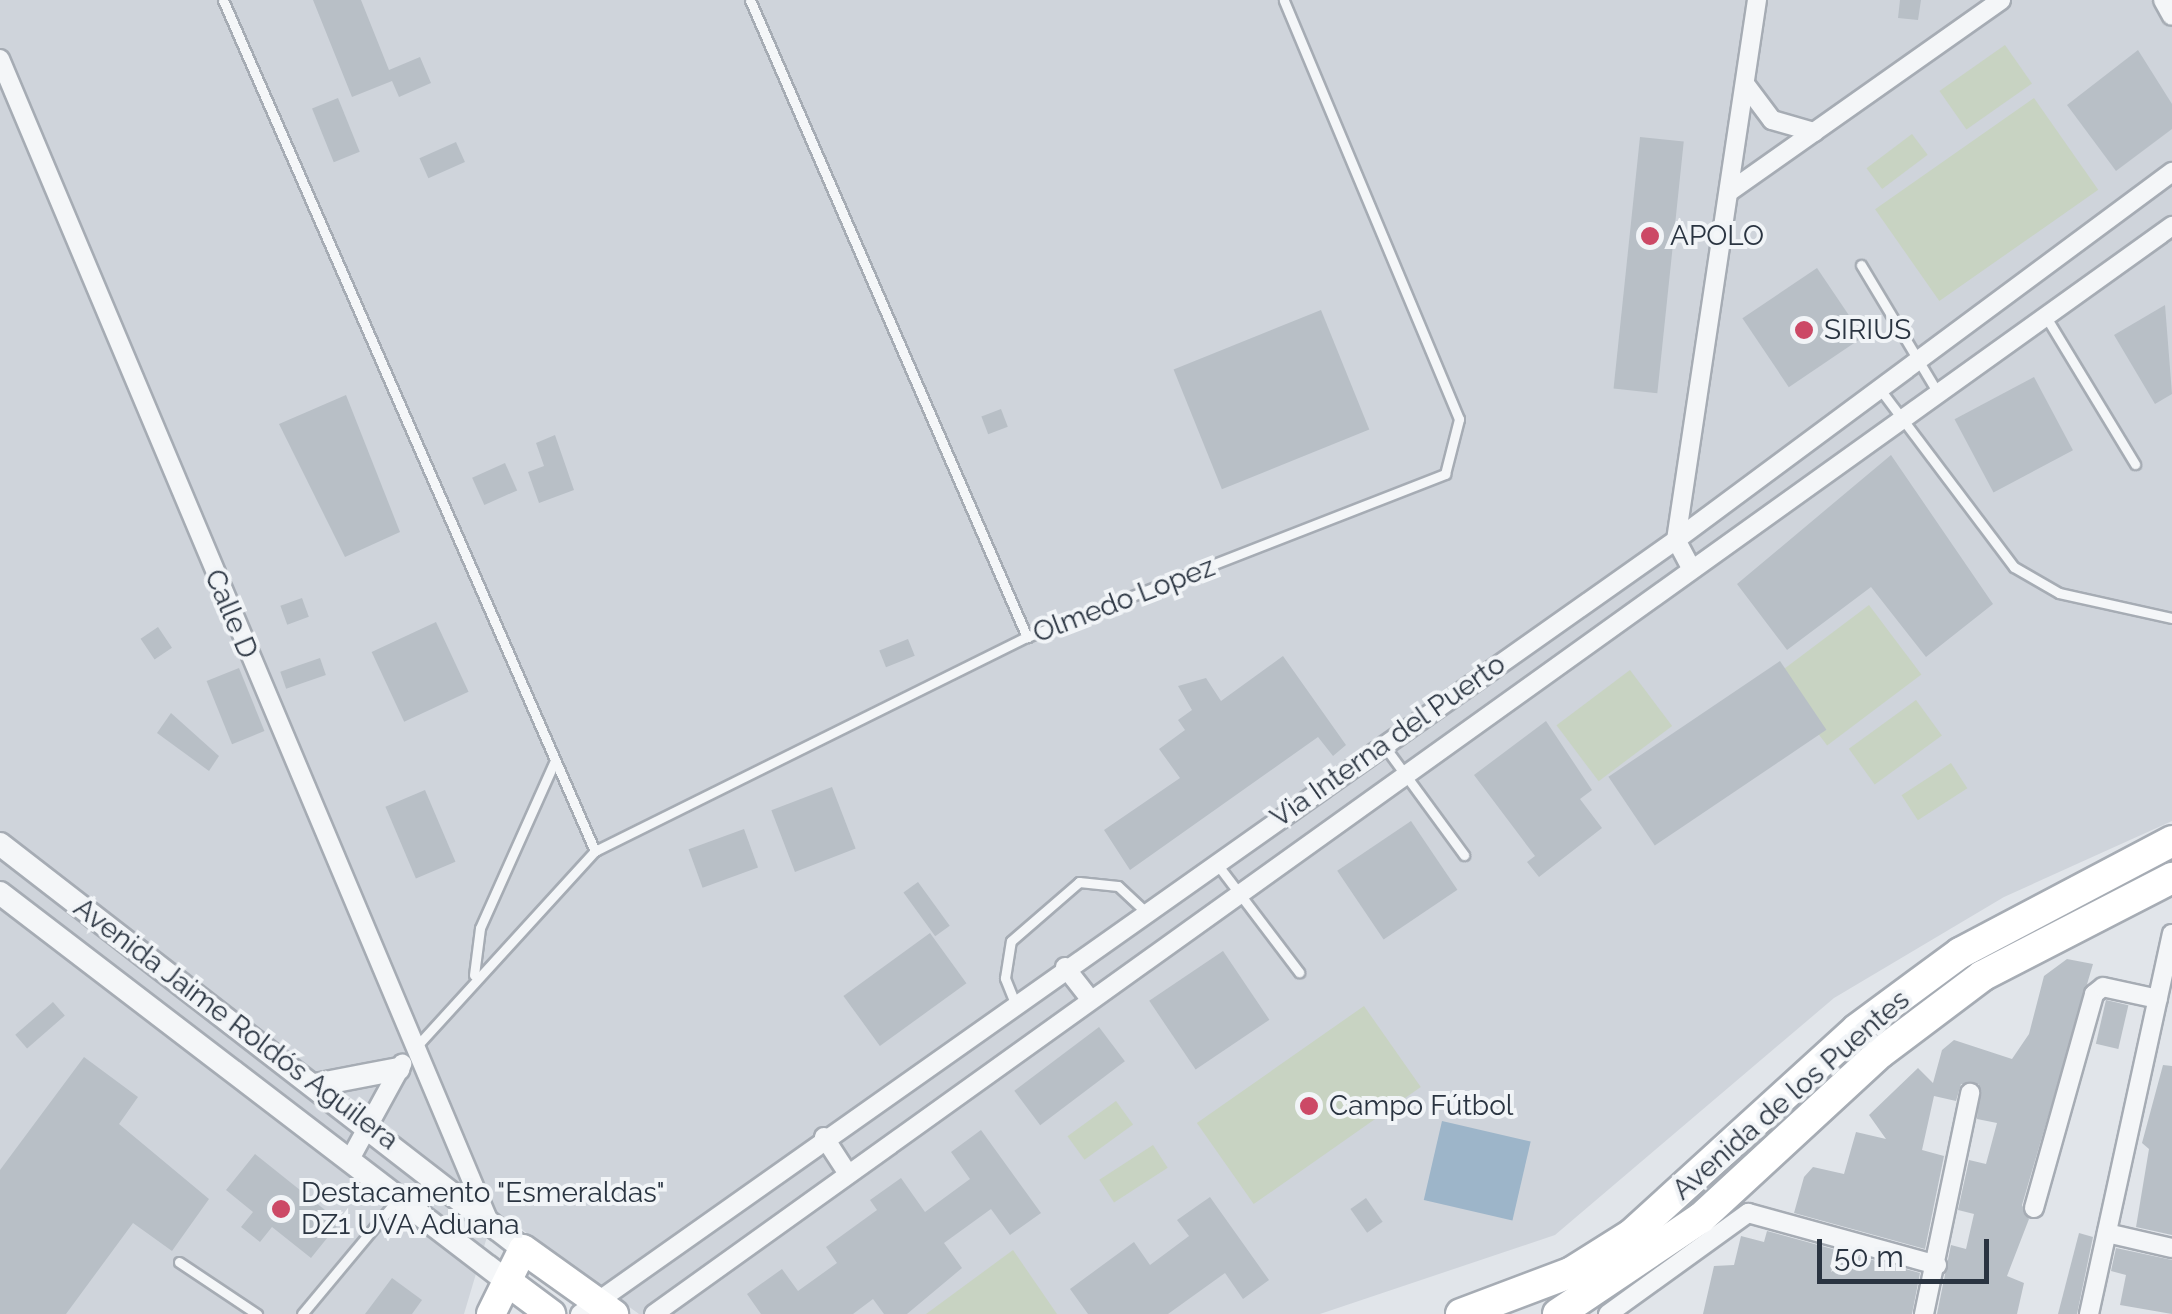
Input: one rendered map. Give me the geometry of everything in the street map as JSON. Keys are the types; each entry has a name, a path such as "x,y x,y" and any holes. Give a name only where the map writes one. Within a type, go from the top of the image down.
{"main road":[{"name":"Avenida de los Puentes","path":"1462,1314 1572,1272 1632,1234 1857,1029 1945,964 2025,912 2172,841"},
{"name":"Avenida de los Puentes","path":"1558,1314 1701,1218 1880,1053 1982,976 2172,878"},
{"name":"Avenida Jaime Roldós Aguilera","path":"524,1249 597,1310"},
{"path":"491,1314 524,1249"},
{"name":"Avenida Jaime Roldós Aguilera","path":"508,1282 551,1314"}],"street":[{"path":"1690,566 1676,540 1757,0"},
{"path":"1729,192 2001,0"},
{"path":"2163,0 2172,16"},
{"name":"Calle D","path":"0,59 405,1060 487,1216"},
{"path":"1745,84 1772,120 1814,132"},
{"name":"Via Interna del Puerto","path":"597,1310 824,1137 1676,540 1914,356 2172,172"},
{"name":"Via Interna del Puerto","path":"654,1314 1900,415 2172,226"},
{"name":"Avenida Jaime Roldós Aguilera","path":"0,844 487,1216 524,1249"},
{"name":"Avenida Jaime Roldós Aguilera","path":"0,893 396,1201 508,1282"},
{"path":"2090,1314 2172,934"},
{"path":"1065,968 1090,999"},
{"path":"2034,1208 2094,994 2102,987 2158,998"},
{"path":"315,1085 405,1060"},
{"path":"349,1162 405,1060"},
{"path":"1924,1314 1970,1092"},
{"path":"824,1137 848,1174"},
{"path":"1608,1314 1748,1213 1937,1265"},
{"path":"2107,1233 2172,1248"}],"lane":[{"path":"223,0 595,850"},
{"path":"750,0 1027,638"},
{"name":"Olmedo Lopez","path":"405,1060 474,975 595,850 1027,638 1445,474 1455,461 1460,419 1284,0"},
{"path":"1860,265 1936,390"},
{"path":"2045,315 2135,464"},
{"path":"1876,385 2034,583 2172,618"},
{"path":"1384,744 1464,855"},
{"path":"474,975 480,928 555,760"},
{"path":"1215,862 1241,890 1300,972"},
{"path":"1015,1003 1005,978 1011,941 1079,882 1118,886 1145,911"},
{"path":"302,1314 396,1201"},
{"path":"179,1262 257,1314"}],"shaded area":[{"path":"0,0 2172,0 2172,821 2004,897 1834,998 1555,1235 1320,1314 639,1314 495,1210 464,1314 0,1314"}],"green space":[{"path":"2005,45 2032,84 1966,129 1939,91"},
{"path":"2034,98 2098,190 1939,301 1875,209"},
{"path":"1912,134 1928,155 1882,189 1866,168"},
{"path":"1869,605 1921,674 1827,745 1775,676"},
{"path":"1630,670 1672,726 1599,781 1557,725"},
{"path":"1916,700 1942,736 1875,784 1849,749"},
{"path":"1951,763 1967,788 1918,820 1902,795"},
{"name":"Campo Fútbol","path":"1364,1006 1421,1087 1254,1204 1197,1123"},
{"path":"1116,1101 1133,1124 1085,1160 1067,1136"},
{"path":"1153,1145 1168,1168 1114,1203 1099,1180"},
{"path":"1013,1250 1057,1314 926,1314"}],"water":[{"path":"1442,1121 1531,1141 1512,1220 1424,1200"}],"building":[{"path":"313,0 361,0 389,70 420,57 431,83 399,97 392,81 352,97"},
{"path":"1900,0 1921,0 1918,20 1898,18"},
{"path":"2138,50 2172,104 2172,129 2116,171 2067,105"},
{"path":"338,98 360,152 334,162 312,108"},
{"name":"APOLO","path":"1640,137 1684,142 1657,393 1614,389"},
{"path":"456,142 465,162 428,178 419,158"},
{"name":"SIRIUS","path":"1817,268 1863,337 1789,387 1742,318"},
{"path":"2165,305 2172,394 2155,404 2114,335"},
{"path":"1321,310 1369,430 1222,489 1174,370"},
{"path":"2034,377 2073,450 1994,493 1955,419"},
{"path":"346,395 400,532 345,557 279,424"},
{"path":"1001,409 1008,427 988,434 981,417"},
{"path":"555,435 574,490 539,503 528,472 544,466 536,443"},
{"path":"1891,455 1993,604 1926,657 1871,587 1787,650 1737,584"},
{"path":"505,463 517,490 484,505 472,478"},
{"path":"302,598 309,617 287,625 280,606"},
{"path":"436,622 469,692 404,722 372,652"},
{"path":"158,627 172,648 155,659 141,639"},
{"path":"908,639 915,656 886,667 879,651"},
{"path":"1283,656 1346,745 1333,756 1318,737 1130,870 1104,830 1180,778 1159,749 1185,730 1178,720 1192,710 1178,686 1206,678 1221,701"},
{"path":"320,658 326,675 286,689 280,672"},
{"path":"1780,661 1826,730 1655,846 1608,777"},
{"path":"239,668 264,731 232,744 207,681"},
{"path":"171,713 219,756 209,771 157,733"},
{"path":"1546,721 1592,790 1580,799 1602,828 1539,877 1527,862 1535,856 1474,775"},
{"path":"832,787 856,849 795,872 771,810"},
{"path":"425,790 455,862 416,879 385,807"},
{"path":"1411,821 1457,890 1384,940 1337,871"},
{"path":"744,829 758,868 703,888 689,849"},
{"path":"918,882 950,926 935,936 903,893"},
{"path":"930,933 966,983 880,1046 843,996"},
{"path":"1223,951 1269,1020 1196,1070 1149,1001"},
{"path":"2067,959 2093,964 2022,1205 2029,1219 2007,1276 2024,1283 2017,1314 1937,1314 1951,1245 1966,1249 1974,1214 1958,1210 1969,1160 1986,1164 1997,1123 1977,1119 1979,1084 1961,1084 1956,1101 1934,1096 1922,1150 1944,1156 1925,1249 1794,1213 1804,1177 1813,1167 1844,1174 1856,1132 1886,1139 1869,1115 1918,1068 1933,1083 1942,1050 1954,1040 2012,1059 2029,1034 2044,976"},
{"path":"2106,1000 2128,1005 2118,1049 2096,1044"},
{"path":"53,1002 65,1016 27,1048 15,1035"},
{"path":"1099,1027 1125,1061 1040,1125 1014,1091"},
{"path":"84,1057 138,1097 119,1124 209,1199 172,1251 133,1223 66,1314 0,1314 0,1170"},
{"path":"2163,1065 2172,1066 2172,1235 2136,1227 2149,1149 2142,1143"},
{"path":"981,1130 1041,1213 1010,1235 991,1209 944,1243 962,1268 907,1314 884,1314 873,1299 853,1314 761,1314 747,1294 782,1269 798,1291 837,1263 826,1247 877,1210 870,1200 901,1178 925,1212 970,1179 951,1152"},
{"path":"255,1154 340,1222 311,1258 272,1227 260,1242 241,1227 253,1212 226,1190"},
{"path":"1210,1197 1269,1280 1243,1299 1225,1273 1168,1314 1088,1314 1070,1289 1134,1242 1150,1265 1189,1236 1177,1220"},
{"path":"1366,1198 1383,1222 1367,1233 1350,1209"},
{"path":"1767,1231 1920,1273 1912,1314 1703,1314 1714,1266 1734,1265 1741,1236 1764,1242"},
{"path":"2079,1233 2093,1237 2077,1314 2058,1314"},
{"path":"2116,1248 2172,1260 2172,1314 2120,1305 2126,1275 2111,1271"},
{"path":"392,1278 422,1300 412,1314 365,1314"}],"place":[{"name":"APOLO","path":"1650,236"},
{"name":"SIRIUS","path":"1804,330"},
{"name":"Campo Fútbol","path":"1309,1106"},
{"name":"Destacamento \"Esmeraldas\" DZ1 UVA Aduana","path":"281,1209"}]}
